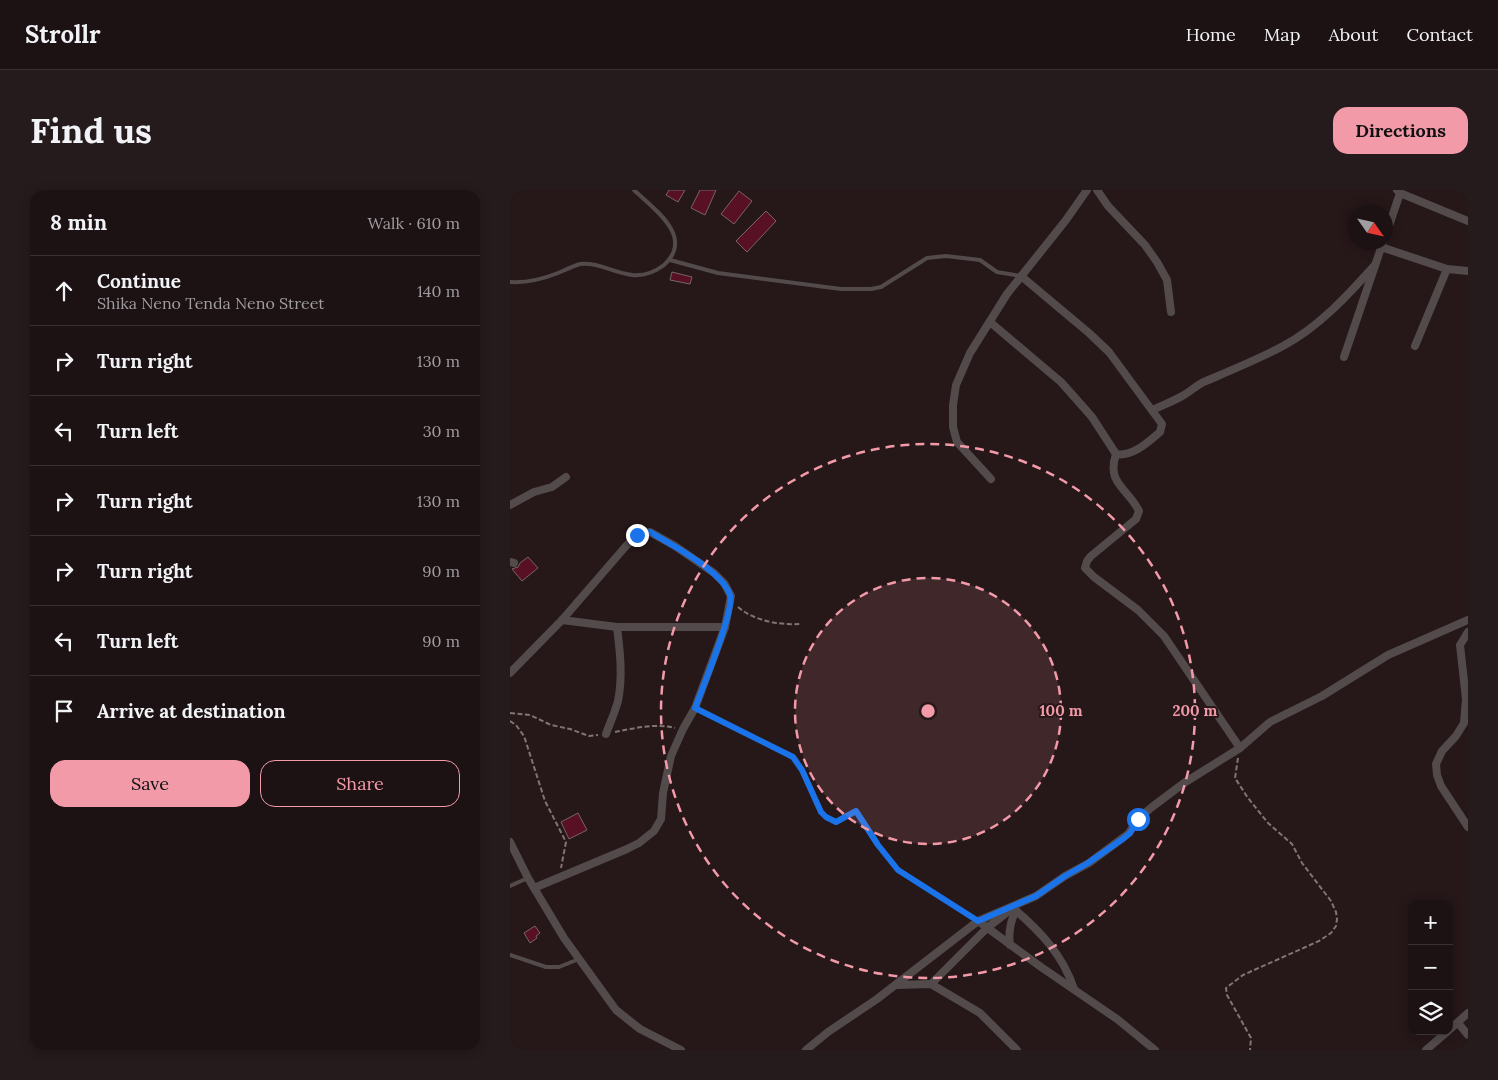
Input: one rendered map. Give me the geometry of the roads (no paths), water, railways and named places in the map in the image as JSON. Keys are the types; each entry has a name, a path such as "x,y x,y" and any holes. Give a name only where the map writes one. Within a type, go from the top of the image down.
{"street":[{"path":"991,479 957,442 953,426 953,405 956,385 970,353 1007,294 1066,220 1087,190"},
{"path":"1097,190 1108,206 1144,245 1168,280 1171,312"},
{"path":"1393,212 1399,192 1468,221"},
{"path":"1393,249 1447,269 1468,271"},
{"path":"1344,357 1380,250"},
{"path":"1152,410 1182,396 1204,381 1226,374 1284,346 1319,321 1375,265"},
{"path":"1414,346 1447,269"},
{"path":"1021,276 1090,333 1109,352 1162,424 1160,432 1142,447 1129,454 1116,454"},
{"path":"990,322 1061,382 1092,417 1116,454 1112,469 1115,478 1139,511 1136,519 1091,556 1085,568 1138,610 1164,636 1240,748"},
{"path":"510,505 534,492 552,486 566,477"},
{"path":"510,673 562,620 637,535 650,532 675,546 714,573 724,583 731,596 725,627 695,708 671,756 663,793 660,819 654,832 627,849 534,888"},
{"path":"562,620 617,627 725,627"},
{"path":"931,984 987,928 1016,907 1088,863 1124,838 1130,833 1138,819 1152,807 1184,783 1240,748 1270,722 1322,696 1388,655 1467,621"},
{"path":"606,734 618,702 620,683 620,645 617,627"},
{"path":"1468,632 1460,645 1466,699 1464,723 1456,736 1442,751 1436,764 1441,786 1468,827"},
{"path":"510,842 534,888 579,960 605,995 627,1020 640,1029 681,1050"},
{"path":"806,1050 828,1032 896,985 978,921 1016,907"},
{"path":"1010,945 1008,935 1016,907"},
{"path":"1016,907 1050,944 1069,973 1074,989"},
{"path":"978,921 1117,1018 1155,1050"},
{"path":"896,985 931,984 980,1013 1017,1050"},
{"path":"1453,1026 1468,1013"},
{"path":"1458,1023 1468,1035"},
{"path":"1426,1050 1442,1035"}],"lane":[{"path":"510,282 531,281 550,276 578,264 591,264 632,275 642,275 658,270 670,260 676,242 671,227 634,190"},
{"path":"670,260 718,273 841,289 881,287 928,258 946,256 980,260 997,272 1021,276"},
{"path":"510,886 528,878"},
{"path":"510,955 546,967 559,967 579,960"}]}
